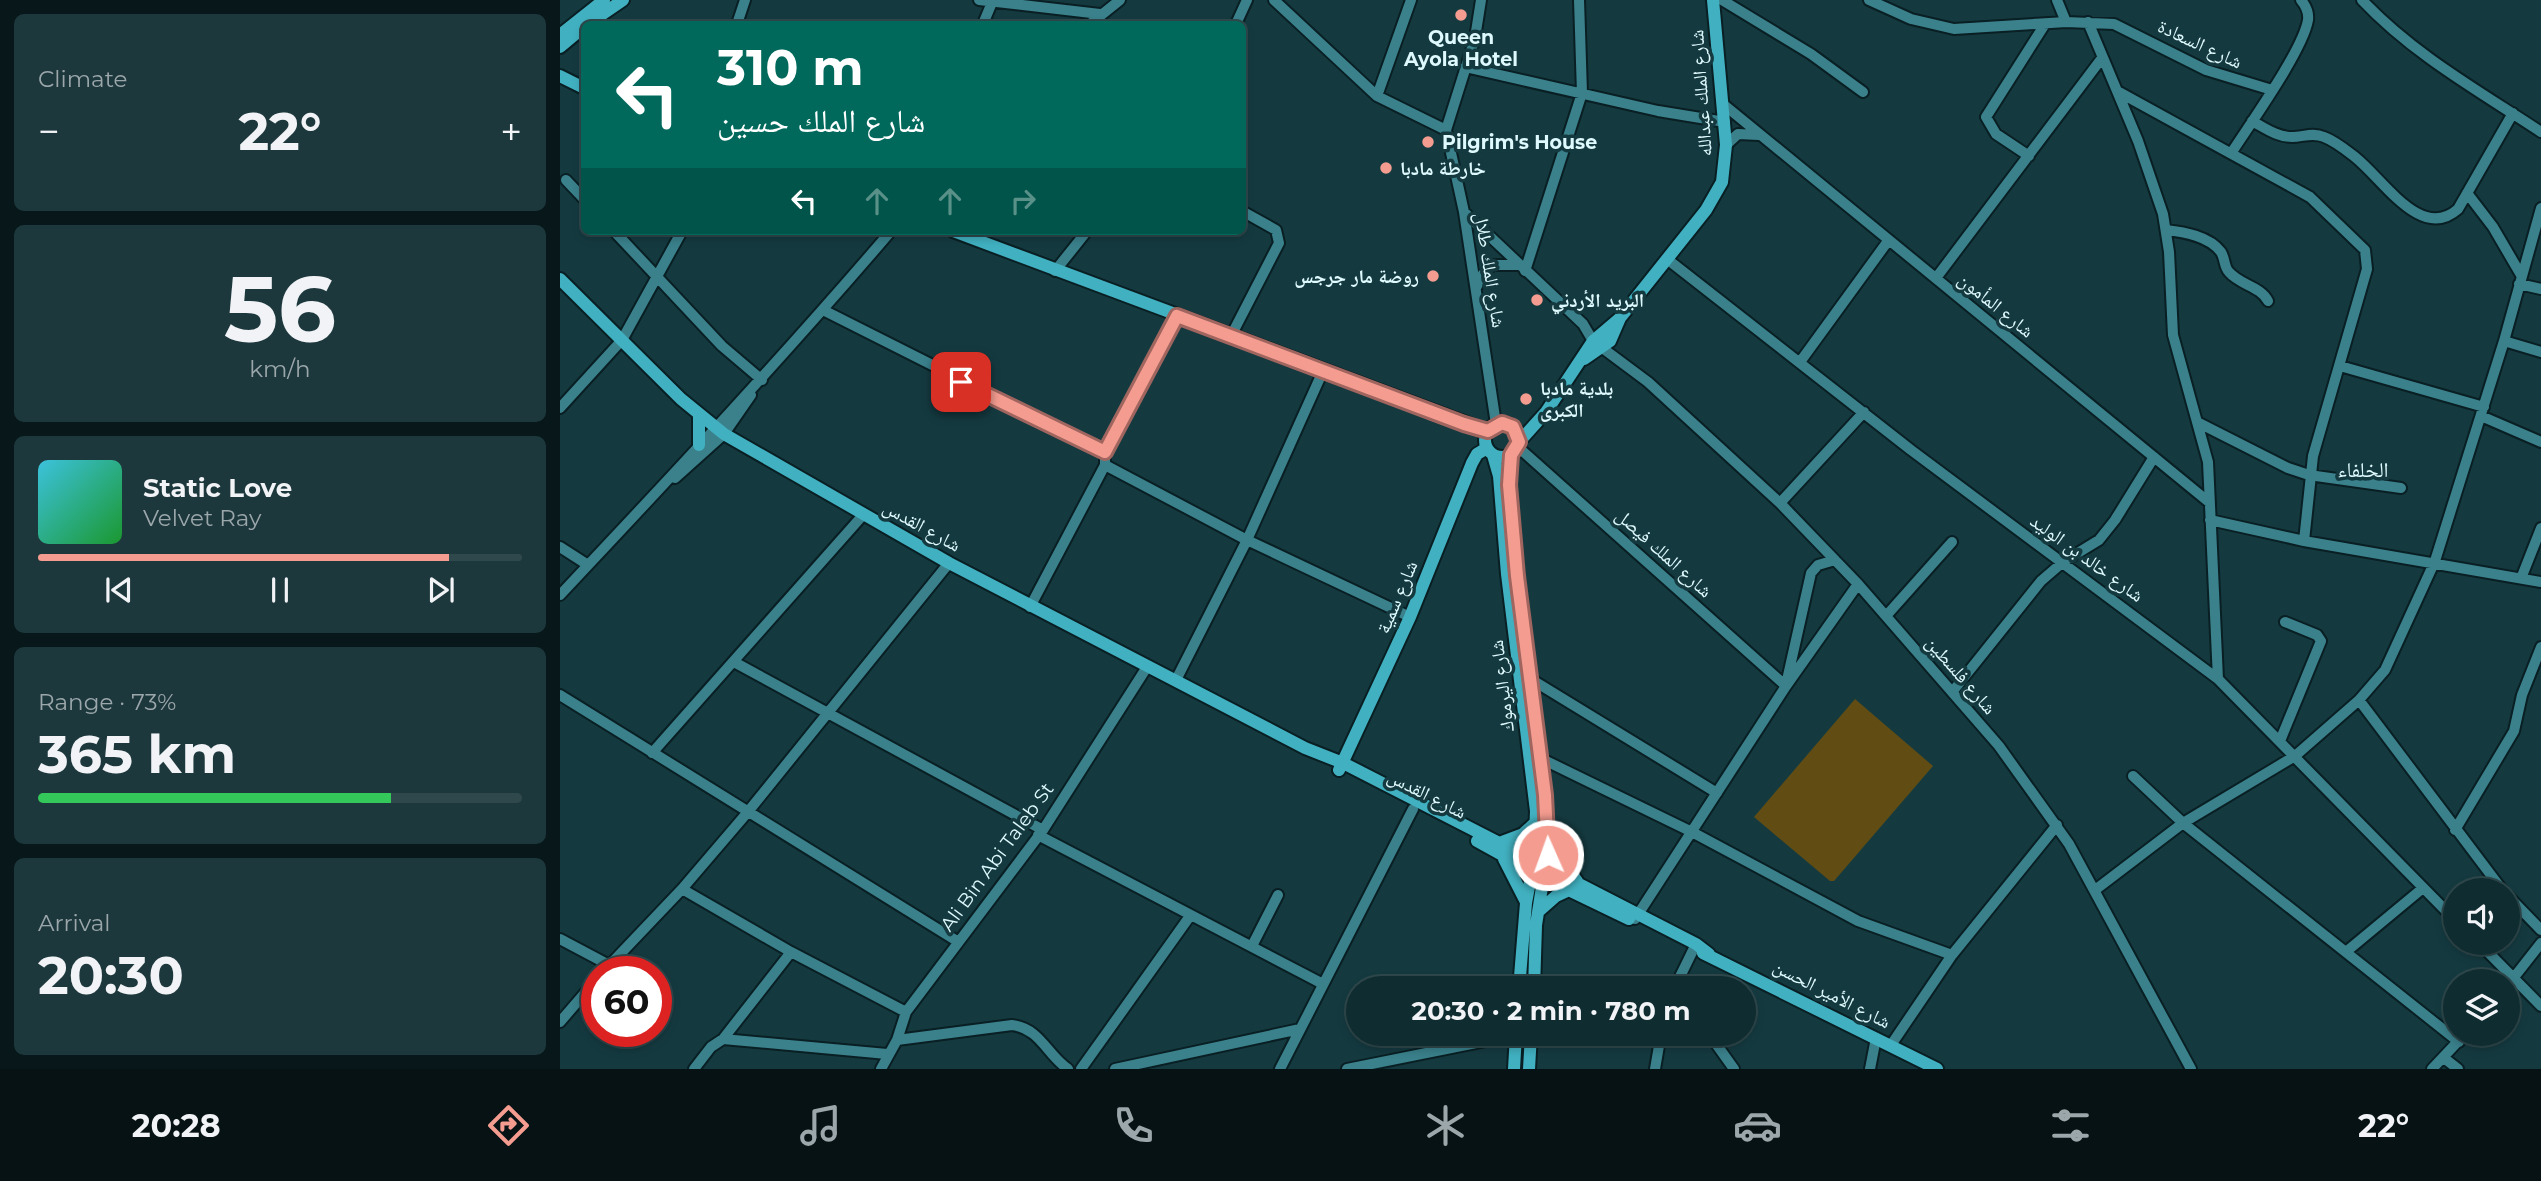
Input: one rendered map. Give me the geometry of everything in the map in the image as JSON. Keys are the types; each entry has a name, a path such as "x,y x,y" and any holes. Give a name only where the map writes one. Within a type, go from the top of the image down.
{"main road":[{"path":"560,35 604,0"},
{"path":"593,21 623,0"},
{"name":"شارع الملك عبدالله","path":"1602,340 1715,197 1722,182 1726,145 1725,122 1713,0"},
{"path":"560,47 581,30"},
{"path":"560,76 581,86"},
{"path":"963,235 1323,371 1492,428 1513,427 1516,448"},
{"name":"شارع القدس","path":"560,279 699,415 720,431 949,564 1539,869"},
{"path":"1490,451 1502,457 1516,448 1584,359 1602,340"},
{"path":"699,415 699,445"},
{"name":"شارع اليرموك","path":"1492,428 1490,451 1499,476 1539,869"},
{"name":"شارع اليرموك","path":"1516,448 1509,485 1549,843 1539,869"},
{"name":"شارع سمية","path":"1341,767 1410,617 1474,458 1490,451"},
{"name":"شارع القدس","path":"1341,767 1413,808 1432,814"},
{"path":"1526,903 1499,848 1523,834 1536,822"},
{"path":"1539,912 1556,896 1574,887 1549,843"},
{"path":"1520,976 1526,903 1539,869"},
{"path":"1535,976 1539,869"},
{"name":"شارع الأمير الحسن","path":"1539,869 1937,1069"},
{"path":"1514,1069 1515,1046"},
{"path":"1529,1069 1530,1046"}],"street":[{"path":"738,21 745,0"},
{"path":"979,0 1100,14"},
{"path":"984,21 993,0"},
{"path":"1093,21 1120,0"},
{"path":"1237,21 1247,0"},
{"path":"1274,0 1377,96 1446,130"},
{"path":"1377,96 1411,0"},
{"name":"شارع الملك طلال","path":"1481,0 1446,130 1464,212 1476,289 1492,428"},
{"path":"1476,289 1483,274 1492,265 1522,268 1582,93 1579,0"},
{"path":"1722,0 1811,54 1863,92"},
{"name":"شارع السعادة","path":"1869,0 1911,19 1954,29 2066,22 2114,24 2206,70 2272,90"},
{"path":"2057,0 2066,22"},
{"path":"2232,152 2272,90 2306,26 2308,12 2301,0"},
{"path":"2362,0 2381,20 2449,74 2541,132"},
{"path":"2088,22 2138,141 2166,230 2173,335 2206,448 2218,678"},
{"path":"2029,156 1996,134 1990,128 1986,117 2045,24"},
{"path":"1936,278 2102,58"},
{"path":"1465,66 1658,111 1725,122"},
{"path":"2117,91 2310,197 2365,250 2367,270 2309,475 2304,541"},
{"name":"شارع المأمون","path":"1723,104 2210,503"},
{"path":"2252,121 2284,136 2323,136 2339,145 2384,183 2408,208 2424,218 2435,220 2451,215 2513,113"},
{"path":"1726,145 1738,134 1759,135"},
{"path":"566,180 581,197"},
{"path":"2467,192 2493,227 2520,280 2541,289"},
{"path":"2095,890 2183,823 2295,756 2359,700 2385,670 2435,561 2504,341 2541,208"},
{"name":"شارع فلسطين","path":"1464,212 1780,503 1858,584 1953,691 2057,825 2095,890 2190,1069"},
{"path":"1231,336 1279,243 1276,230 1246,213"},
{"path":"2166,230 2200,237 2212,244 2221,252 2230,273 2262,293 2268,302"},
{"path":"618,235 722,346 760,382"},
{"path":"560,408 622,340 680,235"},
{"path":"560,595 720,431 888,235"},
{"path":"1055,271 1084,235"},
{"path":"1800,362 1888,241"},
{"name":"شارع خالد بن الوليد","path":"1667,259 1864,412 2218,678 2443,908"},
{"path":"823,310 1105,452"},
{"path":"1030,607 1105,465 1105,452 1177,316"},
{"path":"2504,341 2541,352"},
{"path":"2340,366 2482,411 2541,442"},
{"path":"1176,680 1247,540 1323,371"},
{"path":"1780,503 1864,412"},
{"path":"2199,423 2272,462 2309,475 2400,488"},
{"path":"667,483 699,445 720,431"},
{"name":"شارع الملك فيصل","path":"1516,448 1786,686"},
{"path":"1953,691 2041,581 2063,562 2099,540 2115,520 2154,457"},
{"path":"1105,465 1247,540 1410,617"},
{"path":"652,753 863,515"},
{"path":"2210,520 2304,541 2522,576 2541,582"},
{"path":"2522,576 2541,528"},
{"path":"1886,616 1952,542"},
{"path":"560,547 588,565"},
{"path":"1786,686 1811,573 1818,565 1835,560"},
{"path":"618,956 682,889 747,813 949,564"},
{"path":"1636,918 1786,686 1858,584"},
{"path":"2280,741 2321,641 2317,635 2286,622"},
{"path":"2455,830 2514,731 2522,695 2537,670 2541,648"},
{"path":"734,662 1190,916 1323,984"},
{"name":"Ali Bin Abi Taleb St","path":"881,1069 897,1040 906,1012 1041,832 1147,667"},
{"path":"1529,678 1717,793"},
{"path":"560,695 957,941"},
{"path":"2359,700 2493,878"},
{"path":"1540,758 1692,832 1858,921 1952,955"},
{"path":"2133,776 2183,823 2443,1024"},
{"path":"1280,1069 1413,808"},
{"path":"1891,1045 1952,955 2057,825"},
{"path":"2347,951 2423,888"},
{"path":"682,889 791,952 906,1012"},
{"path":"1252,946 1278,895"},
{"path":"2520,908 2541,930"},
{"path":"1081,1069 1190,916"},
{"path":"560,939 587,956"},
{"path":"2520,970 2541,943"},
{"path":"1680,976 1695,946"},
{"path":"694,1069 711,1046 723,1039 791,952"},
{"path":"2489,955 2501,969"},
{"path":"2520,988 2541,1006"},
{"path":"560,1022 581,998"},
{"path":"897,1040 1012,1025 1025,1027 1032,1030 1057,1062 1068,1069"},
{"path":"1115,1069 1300,1029"},
{"path":"1870,1069 1876,1038"},
{"path":"723,1039 887,1054"},
{"path":"1347,1069 1369,1067 1465,1046"},
{"path":"1655,1069 1659,1046"},
{"path":"1718,1046 1734,1069"},
{"path":"2432,1069 2455,1046"},
{"path":"2444,1058 2458,1069"}],"shaded area":[{"path":"1855,699 1933,766 1834,881 1830,881 1754,817"}],"place":[{"name":"Queen Ayola Hotel","path":"1461,15"},
{"name":"Pilgrim's House","path":"1428,142"},
{"name":"خارطة مادبا","path":"1386,168"},
{"name":"روضة مار جرجس","path":"1433,276"},
{"name":"البريد الأردني","path":"1537,300"},
{"name":"بلدية مادبا الكبرى","path":"1526,399"}],"district":[{"name":"الخلفاء","path":"2363,469"}],"route":[{"path":"961,382 1105,452 1177,316 1464,424 1488,431 1496,424 1502,423 1513,427 1519,436 1519,442 1511,455 1509,485 1517,576 1545,795 1548,855"}]}
